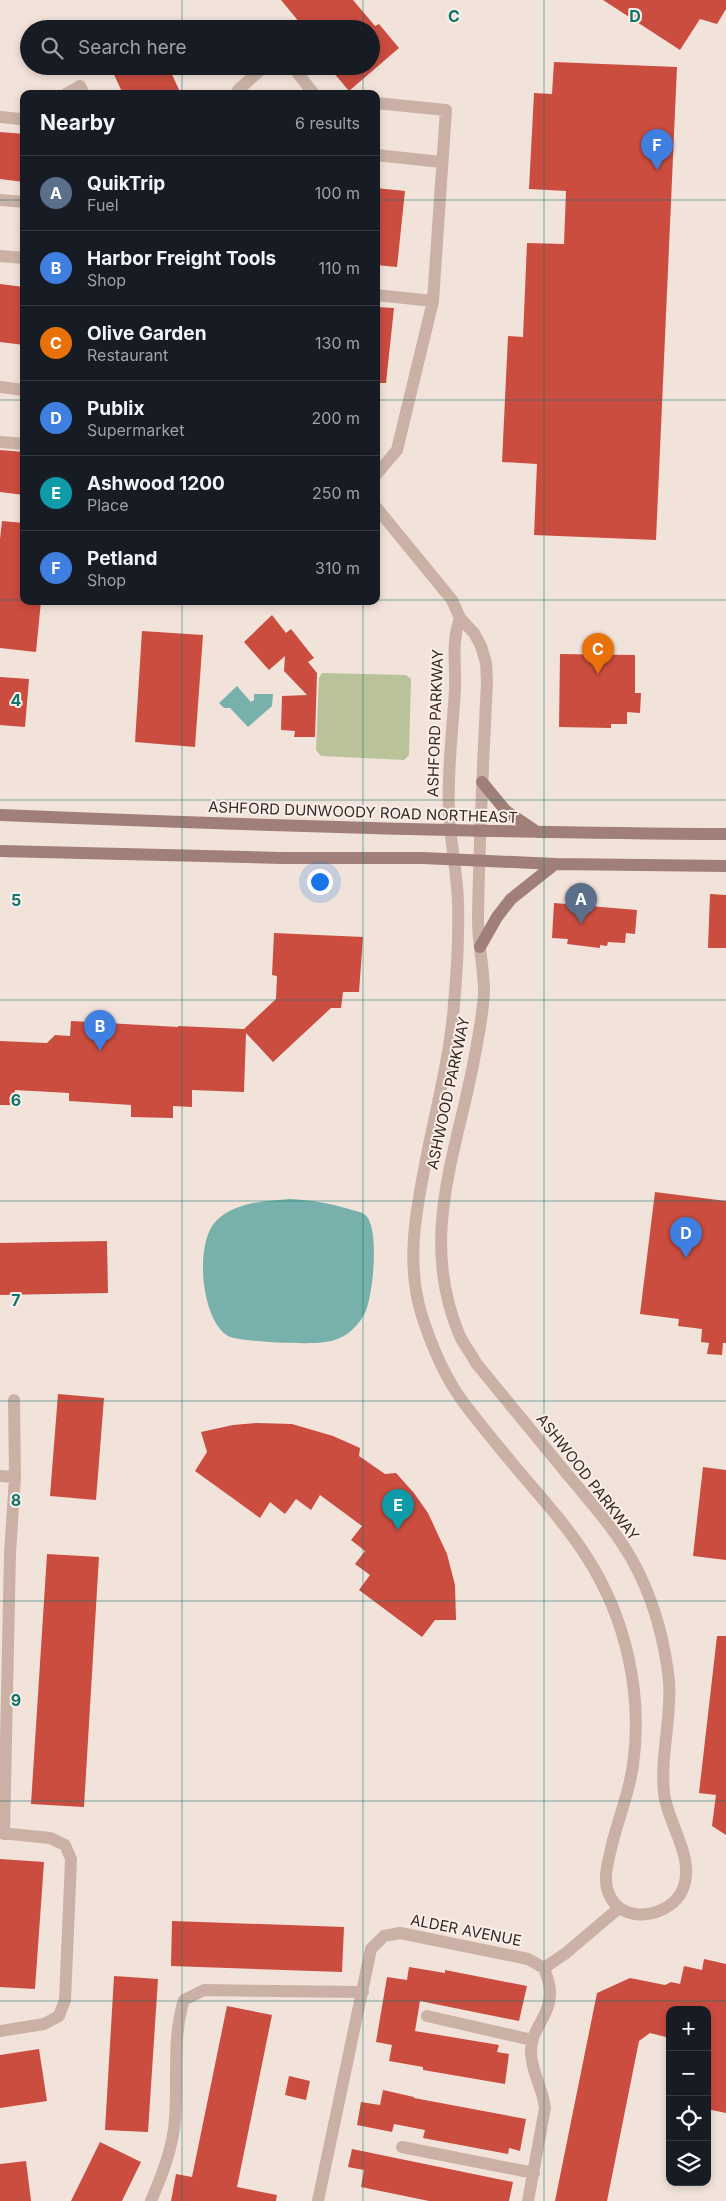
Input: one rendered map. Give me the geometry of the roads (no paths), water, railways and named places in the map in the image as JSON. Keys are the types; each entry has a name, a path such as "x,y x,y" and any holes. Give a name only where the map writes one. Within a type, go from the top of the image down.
{"main road":[{"path":"482,782 506,811 518,821 539,833"},
{"name":"ASHFORD DUNWOODY ROAD NORTHEAST","path":"0,815 293,827 481,832 726,834"},
{"path":"0,851 454,860 555,864 726,866"},
{"path":"480,947 497,917 511,899 555,864"}],"street":[{"path":"238,90 255,75"},
{"path":"299,75 311,90"},
{"path":"73,90 80,86 82,90"},
{"path":"380,103 446,110 433,301 397,450 380,470"},
{"path":"0,117 20,119"},
{"path":"380,155 441,162"},
{"path":"0,200 20,202"},
{"path":"0,256 20,258"},
{"path":"380,295 433,301"},
{"path":"0,387 20,390"},
{"path":"0,442 20,444"},
{"path":"380,512 452,600 460,618 474,633 481,646 486,663 487,682 481,832"},
{"name":"ASHFORD PARKWAY","path":"454,860 448,810 455,682 453,646 454,634 460,618"},
{"name":"ASHWOOD PARKWAY","path":"454,860 458,900 454,1008 447,1054 417,1204 412,1242 414,1281 421,1312 433,1345 459,1397 586,1556 606,1592 621,1629 633,1683 634,1763 611,1845 605,1880 609,1896 619,1908 635,1914 650,1914 669,1907 682,1894 686,1878 686,1863 666,1807 663,1786 669,1685 666,1660 652,1606 641,1578 618,1538 476,1363 460,1336 451,1310 440,1260 440,1230 446,1183 479,1031 484,993 478,923 481,832"},
{"path":"0,2031 44,2024 59,2016 65,2000 71,1860 65,1845 50,1838 2,1833 10,1553 15,1477 14,1400"},
{"path":"0,1476 15,1477"},
{"path":"528,2201 545,2108 543,2093 530,2053 532,2040 550,2002 550,1986 544,1968 566,1953 619,1908"},
{"name":"ALDER AVENUE","path":"318,2201 371,1949 384,1936 400,1933 528,1959 544,1968"},
{"path":"151,2201 166,2163 175,2122 178,2018 184,2000 204,1990 363,1992"},
{"path":"427,2016 532,2040"},
{"path":"402,2147 534,2173"}],"water":[{"path":"237,686 251,702 254,700 254,694 273,694 272,706 248,727 230,708 224,708 219,703"},
{"path":"290,1199 320,1202 342,1207 364,1214 369,1221 374,1246 374,1263 370,1294 364,1315 357,1325 343,1337 325,1342 275,1342 246,1340 228,1336 219,1327 207,1298 203,1263 209,1232 216,1221 241,1206"}],"place":[{"name":"Petland","path":"657,170"},
{"name":"Olive Garden","path":"598,674"},
{"name":"QuikTrip","path":"581,924"},
{"name":"Harbor Freight Tools","path":"100,1051"},
{"name":"Publix","path":"686,1258"},
{"name":"Ashwood 1200","path":"398,1530"}]}
